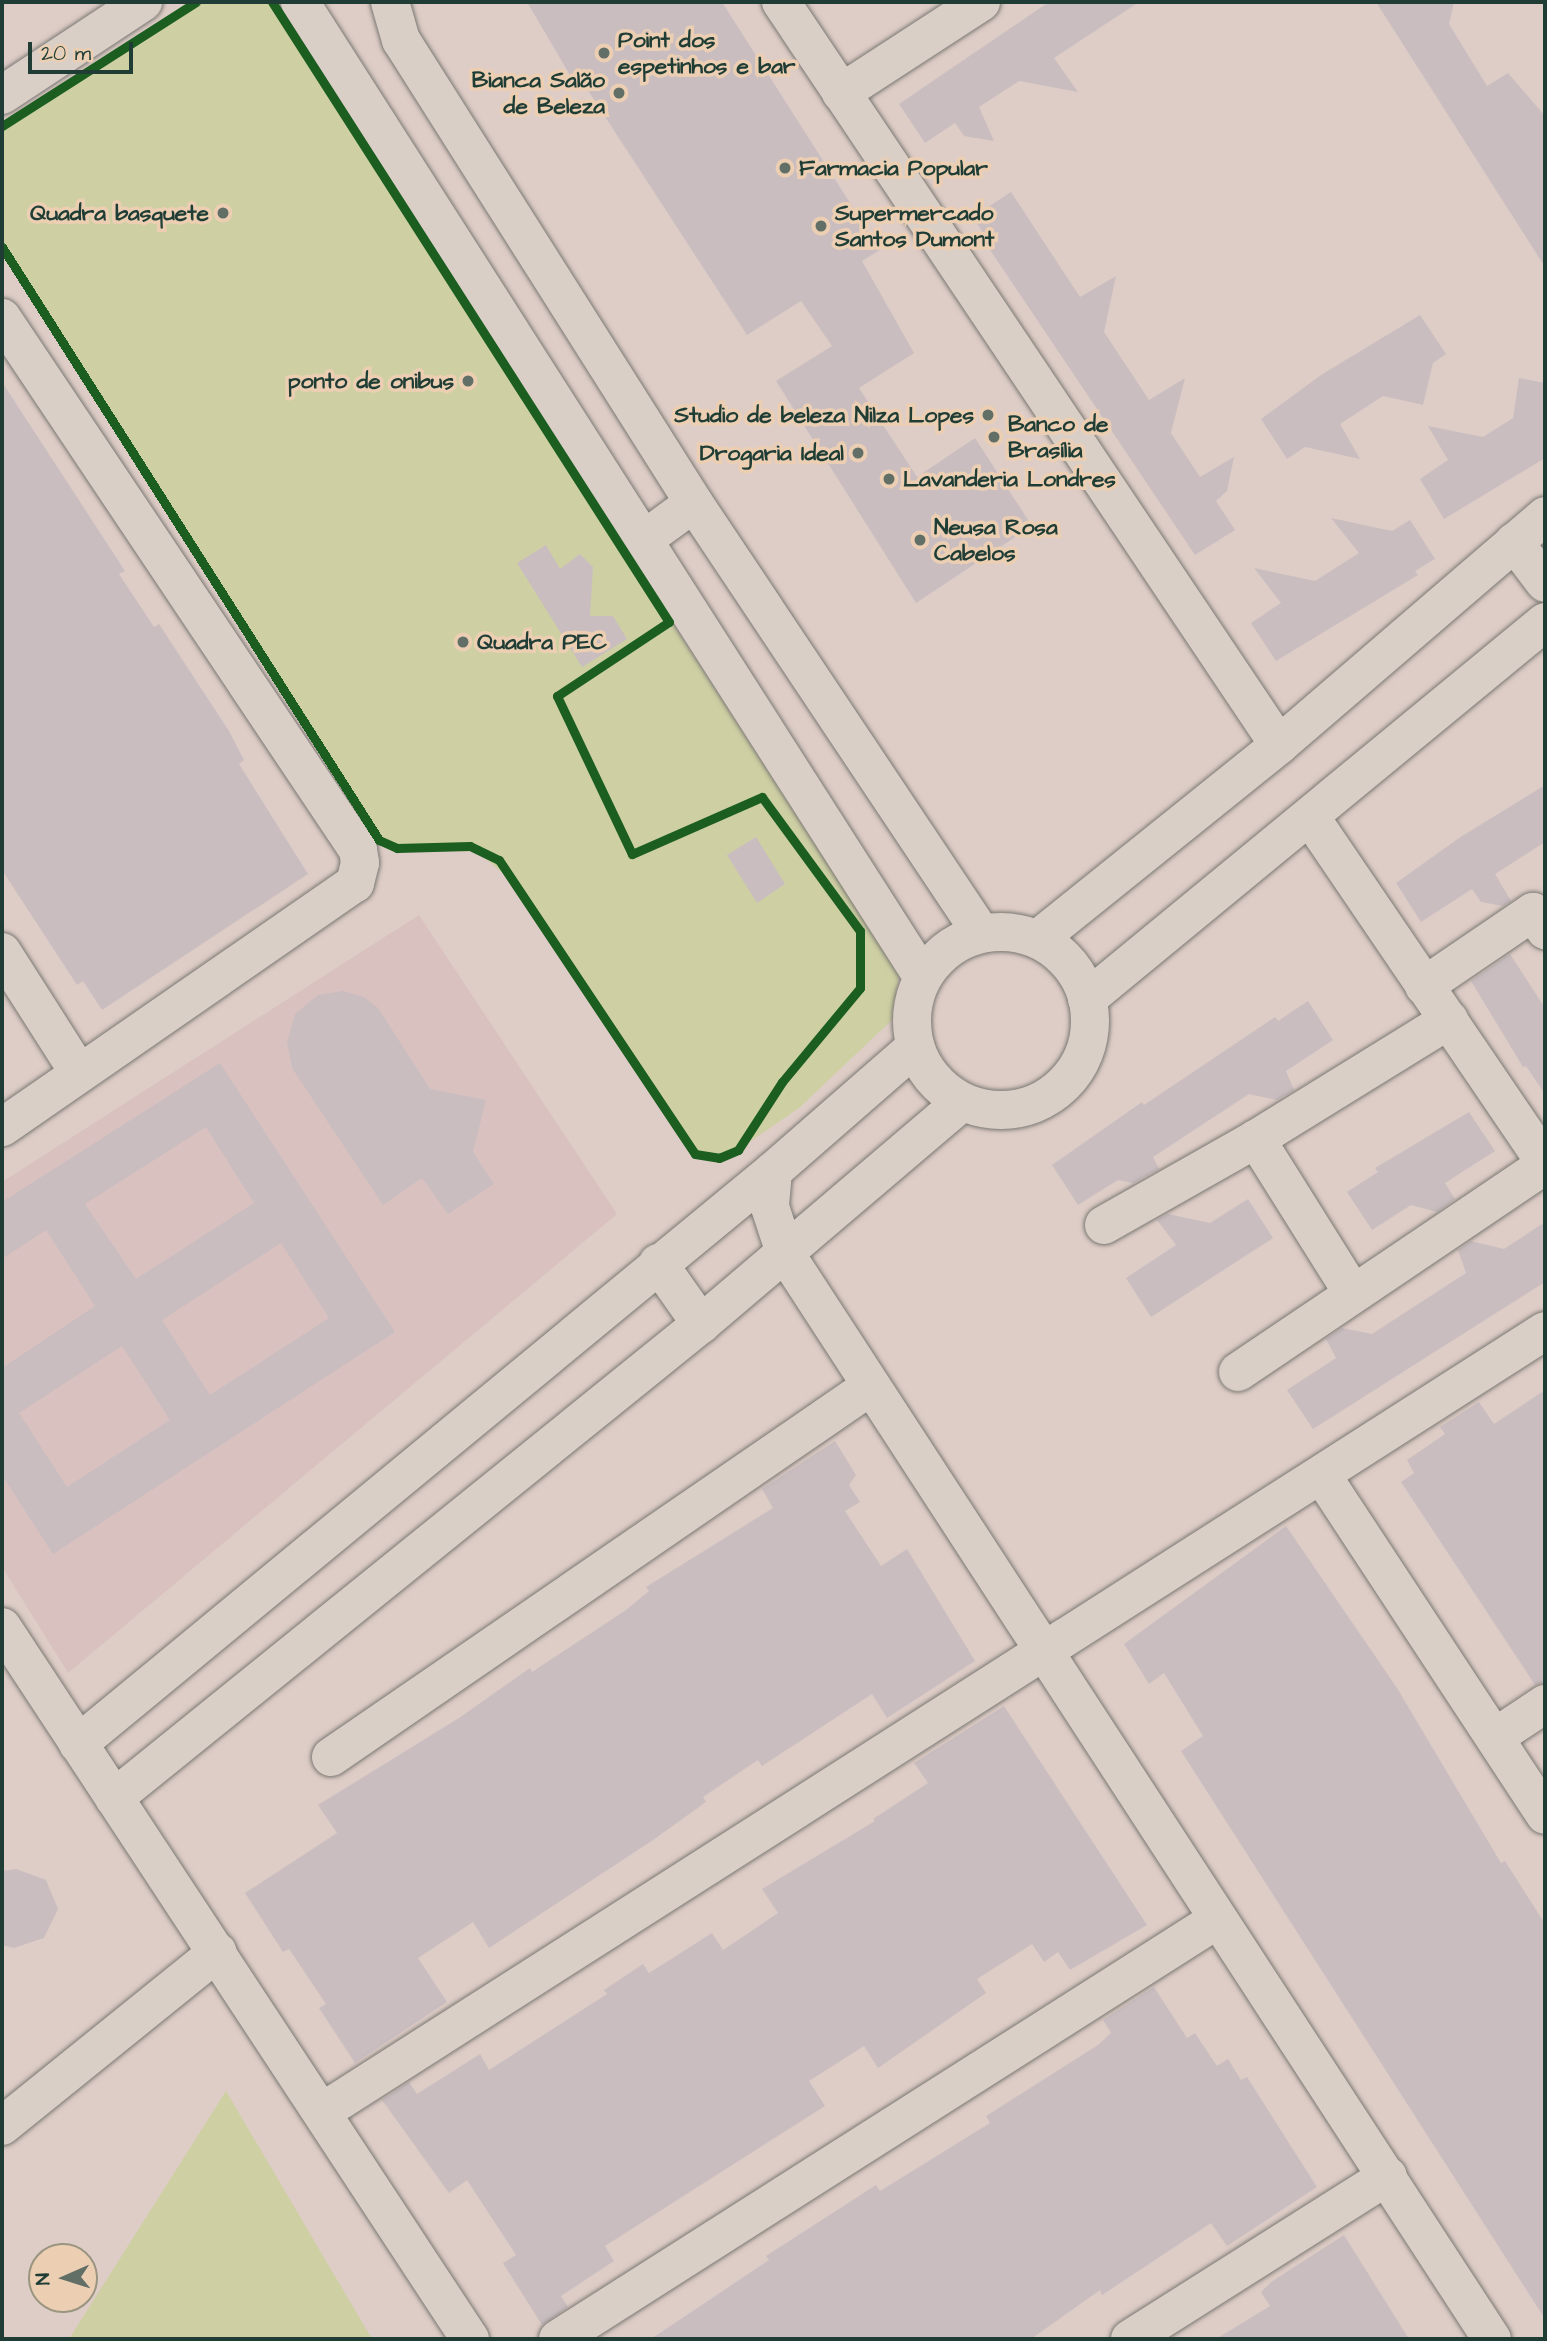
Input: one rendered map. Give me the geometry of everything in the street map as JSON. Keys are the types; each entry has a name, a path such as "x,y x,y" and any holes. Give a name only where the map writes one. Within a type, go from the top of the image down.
{"street":[{"path":"2,95 143,2"},
{"path":"300,2 922,976"},
{"path":"390,2 401,40 694,503 981,933"},
{"path":"781,2 1279,746"},
{"path":"841,93 981,2"},
{"path":"2,318 358,850 360,863 355,883 2,1127"},
{"path":"642,541 694,503"},
{"path":"1038,940 1279,746 1545,516"},
{"path":"1514,542 1545,583"},
{"path":"1087,999 1311,818 1545,622"},
{"path":"1238,1372 1352,1292 1545,1164 1311,818"},
{"path":"1424,986 1541,914"},
{"path":"1010,931 1038,940 1069,964 1087,999 1086,1050 1057,1091 1035,1104 1011,1111 985,1110 962,1102 932,1080 915,1047 912,1011 922,976 947,949 981,933 1010,931"},
{"path":"2,952 79,1073"},
{"path":"1104,1225 1256,1139 1449,1020"},
{"path":"78,1744 658,1263 773,1171 915,1047"},
{"path":"114,1798 701,1324 962,1102"},
{"path":"1256,1139 1352,1292"},
{"path":"773,1171 770,1207 785,1253 1492,2339"},
{"path":"658,1263 701,1324"},
{"path":"322,2112 1043,1651 1323,1477 1545,1331"},
{"path":"331,1757 871,1386"},
{"path":"1323,1477 1545,1815"},
{"path":"2,1627 470,2339"},
{"path":"1495,1737 1545,1704"},
{"path":"558,2339 1218,1919"},
{"path":"2,2126 218,1952"},
{"path":"1129,2339 1388,2176"}],"shaded area":[{"path":"419,915 617,1214 68,1673 2,1567 2,1182"}],"green space":[{"path":"196,2 272,2 899,974 892,1020 799,1108 738,1150 719,1158 695,1154 523,890 470,846 397,848 379,840 2,247 2,126"},
{"path":"226,2091 372,2339 69,2339 85,2313 98,2313 98,2293"}],"building":[{"path":"527,2 722,2 880,250 862,261 914,353 859,388 917,477 975,438 1032,526 916,603 776,381 832,346 801,301 747,335 576,72 570,75"},
{"path":"1049,2 1139,2 1054,58 1078,92 1019,81 979,107 994,141 964,136 955,123 925,143 899,104"},
{"path":"1376,2 1454,2 1449,24 1487,86 1508,73 1545,116 1545,267"},
{"path":"1011,192 1080,297 1116,276 1104,332 1149,400 1185,378 1171,433 1200,477 1234,457 1227,491 1216,501 1235,530 1195,555 982,238 985,236 973,217"},
{"path":"1420,315 1446,354 1433,363 1423,405 1383,396 1340,424 1360,459 1305,447 1287,459 1261,419 1321,375"},
{"path":"1519,378 1545,383 1545,458 1444,519 1420,479 1448,460 1428,426 1483,437 1513,418"},
{"path":"2,382 125,571 119,574 154,627 159,624 229,731 244,760 239,764 308,874 102,1010 83,981 77,985 2,870"},
{"path":"1331,518 1392,531 1410,520 1435,559 1415,571 1418,575 1276,661 1251,623 1281,603 1254,568 1315,581 1359,553"},
{"path":"546,545 560,569 580,554 593,567 590,616 613,616 627,639 582,667 517,563"},
{"path":"1545,785 1545,842 1495,874 1511,901 1503,906 1481,902 1472,889 1421,922 1396,883 1459,838"},
{"path":"756,837 785,884 757,903 727,855"},
{"path":"1510,954 1545,1008 1545,1094 1526,1066 1523,1067 1471,981"},
{"path":"343,991 364,997 378,1008 430,1089 486,1100 473,1152 494,1184 448,1214 422,1178 383,1205 292,1068 287,1042 295,1014 318,995"},
{"path":"1308,1001 1333,1040 1286,1071 1294,1090 1277,1100 1249,1094 1153,1157 1159,1169 1133,1183 1118,1180 1078,1205 1052,1165 1142,1102 1144,1105 1275,1017 1278,1021"},
{"path":"220,1063 395,1332 53,1554 2,1475 2,1368 95,1306 46,1230 2,1259 2,1202","holes":["206,1127 254,1203 136,1279 85,1204","281,1243 329,1318 210,1395 162,1320","122,1346 170,1420 67,1487 19,1413"]},
{"path":"1469,1112 1495,1151 1445,1183 1455,1199 1437,1212 1411,1205 1372,1230 1347,1192 1378,1172 1375,1168"},
{"path":"1248,1199 1273,1238 1151,1317 1126,1278 1176,1245 1157,1220 1168,1214 1210,1223"},
{"path":"1545,1222 1545,1282 1313,1429 1287,1390 1336,1358 1326,1339 1342,1328 1372,1334 1466,1273 1458,1250 1471,1241 1504,1249"},
{"path":"1545,1390 1545,1682 1535,1685 1401,1482 1414,1473 1407,1460 1445,1434 1440,1427 1479,1402 1494,1424"},
{"path":"835,1441 856,1475 849,1485 860,1502 845,1511 881,1566 907,1549 975,1661 887,1718 872,1694 762,1766 758,1760 703,1797 706,1802 653,1840 489,1948 473,1922 418,1958 447,2002 355,2063 319,2008 326,2004 289,1949 283,1952 245,1893 337,1833 318,1805 459,1718 530,1668 532,1672 626,1610 649,1591 646,1587 773,1508 762,1489"},
{"path":"1286,1526 1397,1688 1501,1863 1505,1861 1545,1924 1545,2319 1181,1751 1203,1736 1164,1673 1149,1684 1124,1644"},
{"path":"1004,1706 1147,1925 1070,1970 1058,1952 1044,1962 1032,1944 977,1979 986,1993 878,2068 864,2046 809,2081 825,2106 605,2246 614,2261 561,2296 568,2307 542,2325 503,2263 516,2255 467,2180 449,2193 382,2100 409,2082 417,2094 480,2054 489,2070 607,1994 604,1990 643,1964 649,1973 712,1933 723,1950 778,1913 762,1889 875,1821 873,1819 928,1783 914,1763"},
{"path":"16,1869 46,1880 58,1909 44,1938 14,1948 2,1945 2,1871"},
{"path":"1154,1987 1187,2038 1195,2033 1217,2066 1228,2059 1241,2080 1247,2077 1317,2187 1227,2246 1211,2223 1102,2295 1100,2290 1031,2339 651,2339 769,2260 766,2256 876,2185 880,2191 990,2123 986,2116 1098,2045 1111,2033 1103,2020"},
{"path":"1344,2235 1409,2339 1216,2339 1270,2306 1261,2292 1271,2282"}],"cycle path":[{"path":"2,126 196,2"},
{"path":"2,247 379,840 397,848 470,846 499,860 695,1154 719,1158 738,1150 782,1082 860,988 860,931 762,797 632,854 557,696 669,622 272,2"}],"place":[{"name":"Point dos espetinhos e bar","path":"604,53"},
{"name":"Bianca Salão de Beleza","path":"619,93"},
{"name":"Farmacia Popular","path":"785,168"},
{"name":"Quadra basquete","path":"223,213"},
{"name":"Supermercado Santos Dumont","path":"821,226"},
{"name":"ponto de onibus","path":"468,381"},
{"name":"Studio de beleza Nilza Lopes","path":"988,415"},
{"name":"Banco de Brasília","path":"994,437"},
{"name":"Drogaria Ideal","path":"858,453"},
{"name":"Lavanderia Londres","path":"889,479"},
{"name":"Neusa Rosa Cabelos","path":"920,540"},
{"name":"Quadra PEC","path":"463,642"}]}
